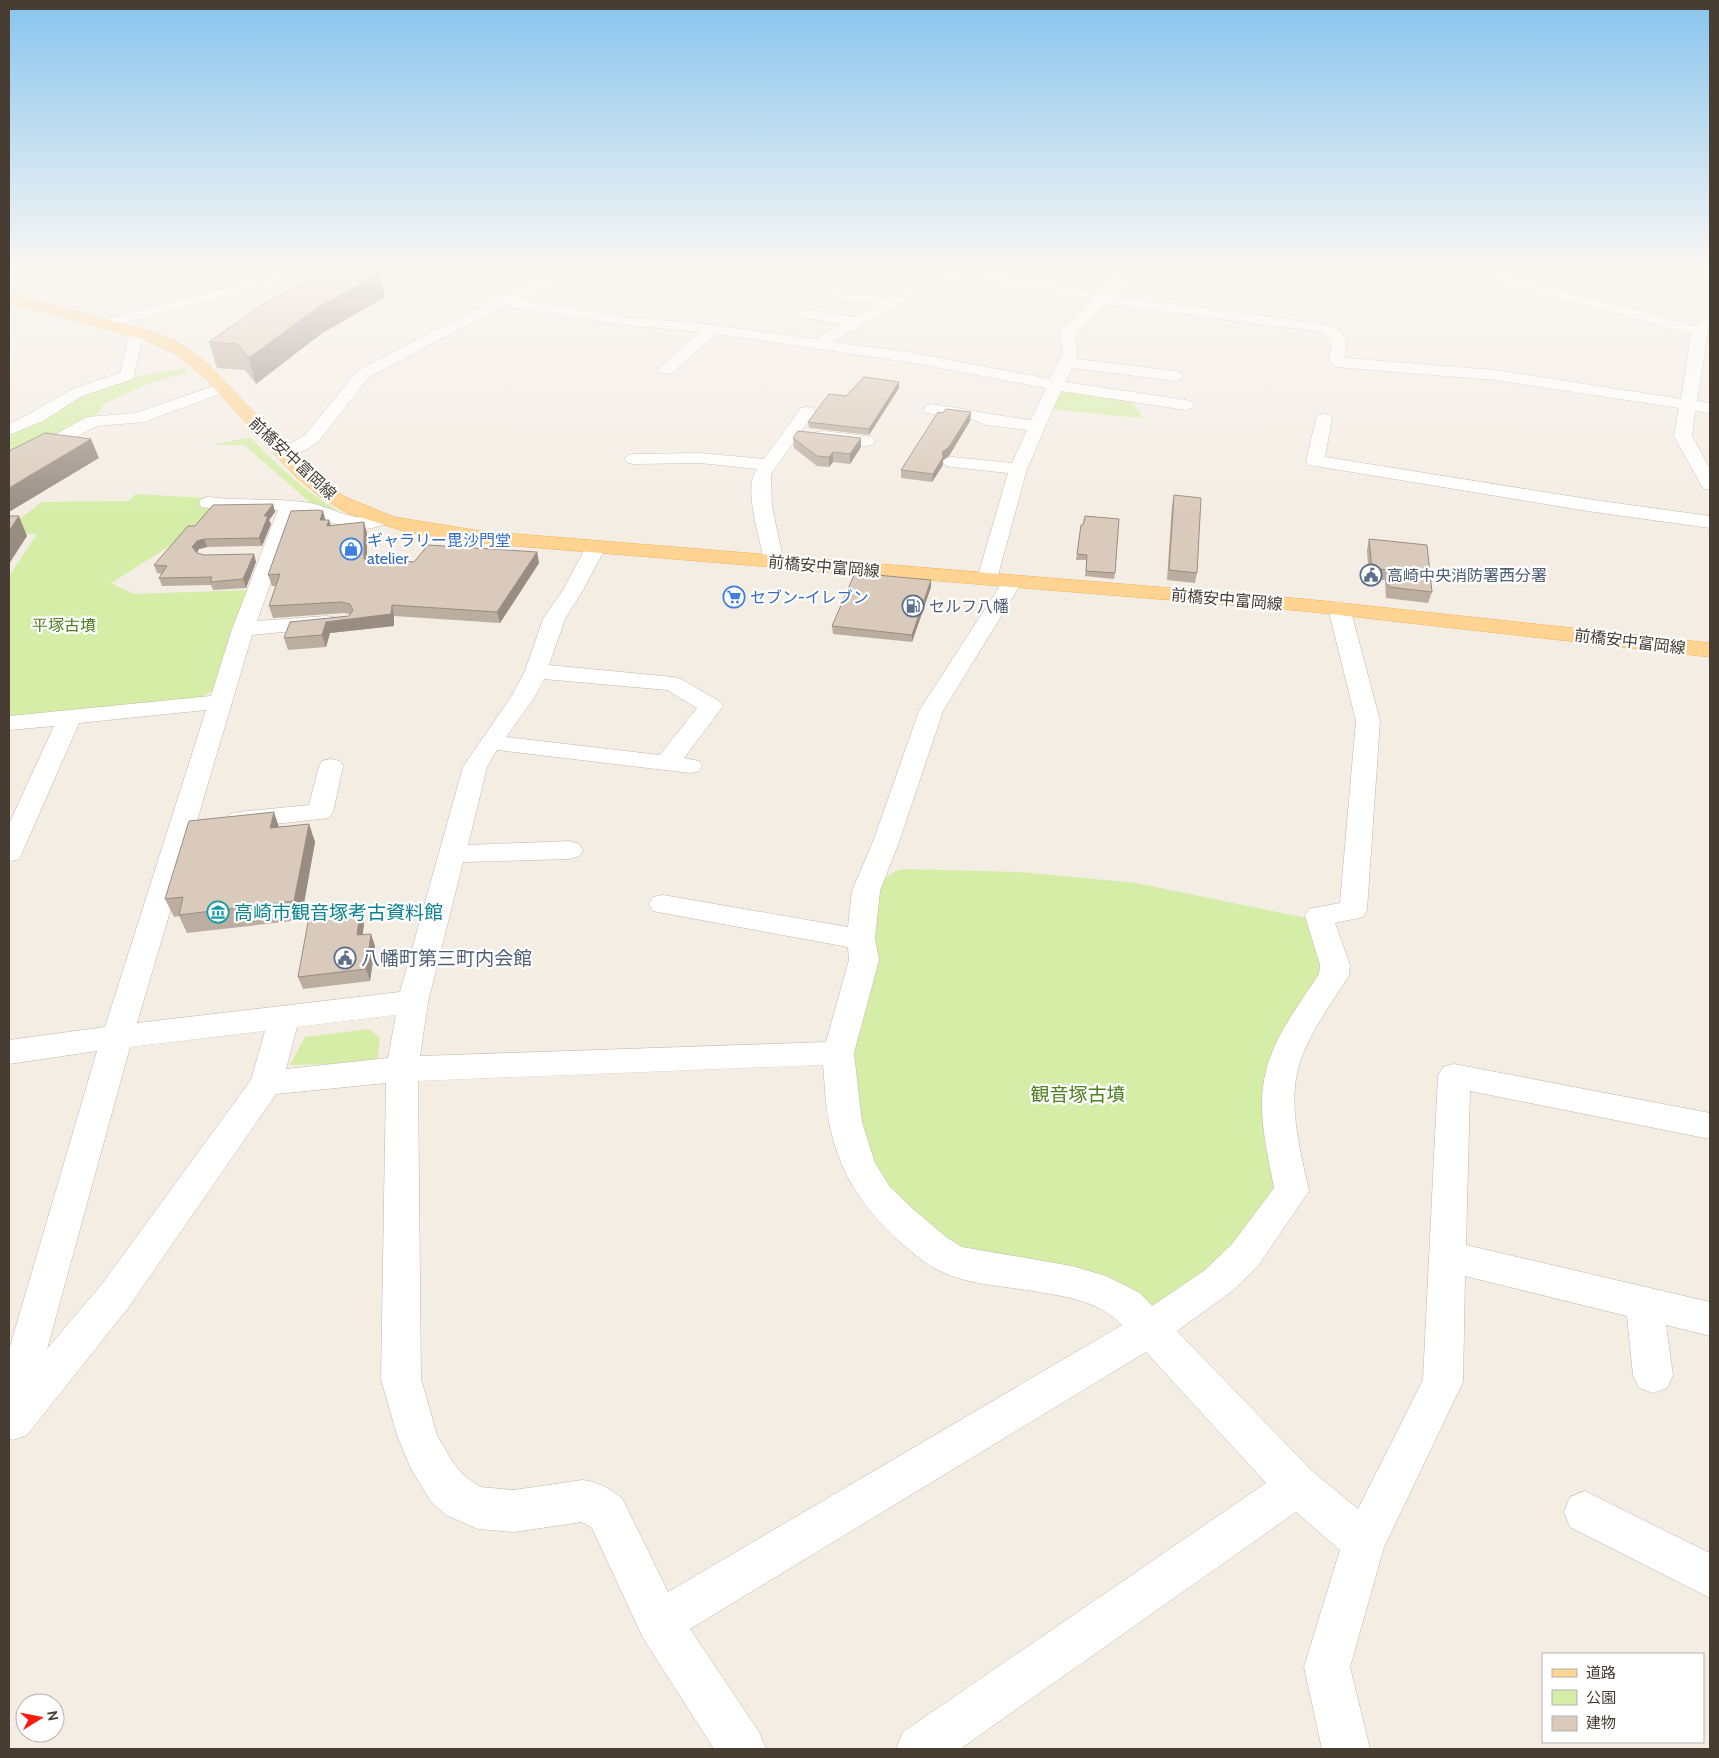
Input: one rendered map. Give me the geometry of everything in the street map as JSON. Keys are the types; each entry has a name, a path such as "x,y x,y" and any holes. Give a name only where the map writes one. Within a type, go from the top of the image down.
{"main road":[{"name":"前橋安中富岡線","path":"182,351 222,388 281,451 338,501 405,526 462,535 596,547 1339,608 1710,650"}],"street":[{"path":"9,430 38,417 76,393 127,376 132,351"},
{"path":"281,451 300,446 312,438 363,374 407,351"},
{"path":"666,370 688,351"},
{"path":"867,351 914,358 1055,385 1186,405"},
{"path":"1071,351 1018,469 999,581 930,711 887,839 866,891 861,939 864,960 838,1053 845,1122 859,1167 878,1197 900,1221 933,1248 954,1261 1072,1282 1106,1292 1127,1305 1151,1328 1297,1486 1364,1542"},
{"path":"1338,351 1337,362 1495,375 1710,408"},
{"path":"1704,351 1687,405 1683,436 1710,485"},
{"path":"1067,363 1176,376"},
{"path":"9,466 93,421 138,418 222,388"},
{"path":"932,409 976,415 986,420 1036,426"},
{"path":"774,562 762,509 760,483 766,465 807,412"},
{"path":"1324,419 1315,461 1594,506 1710,522"},
{"path":"791,433 866,441"},
{"path":"1683,436 1701,438"},
{"path":"634,459 658,457 738,460 766,465"},
{"path":"952,462 1018,469"},
{"path":"208,502 225,505 289,506 319,510 342,520 365,524 383,519"},
{"path":"9,1417 117,1037 243,629 262,554 289,506"},
{"path":"596,547 554,619 536,670 522,698 490,742 475,768 413,1002 402,1069 401,1379 411,1416 429,1463 453,1497 477,1508 507,1512 579,1501 592,1502 607,1513 659,1622 742,1749"},
{"path":"659,1622 1151,1328 1218,1281 1232,1268 1245,1255 1292,1191 1283,1142 1282,1072 1293,1043 1334,975 1335,965 1319,916 1353,910 1368,721 1339,608"},
{"path":"243,629 344,621"},
{"path":"490,742 679,765 710,706 673,684 536,670"},
{"path":"9,724 220,702"},
{"path":"9,853 68,718"},
{"path":"183,826 320,812 331,766"},
{"path":"452,854 570,850"},
{"path":"663,904 861,939"},
{"path":"9,1052 117,1037 413,1002"},
{"path":"9,1426 115,1296 266,1083 284,1018"},
{"path":"266,1083 402,1069 838,1053"},
{"path":"1346,1749 1327,1667 1364,1542 1443,1382 1454,1076 1710,1126"},
{"path":"1448,1256 1710,1319"},
{"path":"1644,1303 1653,1375"},
{"path":"920,1749 1297,1486"},
{"path":"1584,1512 1710,1576"}],"green space":[{"path":"185,368 187,372 150,383 104,404 95,417 9,463 9,432 80,394 105,384"},
{"path":"1060,388 1129,399 1142,418 1049,409"},
{"path":"250,437 303,487 339,511 312,504 244,445 212,445"},
{"name":"平塚古墳","path":"136,494 205,498 212,508 192,532 111,583 134,594 248,590 218,687 196,701 9,718 9,576 37,534 9,533 9,527 42,502 128,501"},
{"name":"観音塚古墳","path":"904,869 1021,872 1136,883 1311,919 1325,967 1286,1038 1279,1188 1210,1272 1156,1306 947,1243 894,1198 873,1162 858,1120 852,1055 876,897 889,875"},
{"path":"369,1029 380,1038 377,1063 290,1065 305,1037"}],"building":[{"path":"243,351 258,351 249,358"},
{"path":"864,377 899,382 869,429 808,422 829,394 846,396"},
{"path":"946,409 971,412 949,447 942,452 943,457 933,474 901,470 938,412 943,413"},
{"path":"798,431 861,438 850,454 833,452 829,457 817,456 793,438"},
{"path":"45,433 91,439 9,488 9,451"},
{"path":"1174,495 1201,498 1197,573 1169,570"},
{"path":"273,504 264,516 268,516 259,538 204,539 197,541 192,547 197,553 204,555 254,554 243,579 210,582 212,577 159,578 167,566 154,565 188,526 195,526 213,505"},
{"path":"291,511 323,511 320,520 329,520 327,526 364,522 364,559 414,562 428,545 537,552 497,612 392,605 391,614 326,622 322,635 284,638 290,622 349,616 353,610 350,604 341,602 269,606 280,574 268,575"},
{"path":"9,516 19,516 9,531"},
{"path":"1085,516 1119,519 1115,573 1086,571 1087,555 1077,554 1081,525 1083,525"},
{"path":"1369,539 1427,545 1432,592 1389,587 1388,570 1372,568"},
{"path":"855,573 931,580 912,635 832,626"},
{"path":"274,812 270,828 309,824 294,901 179,915 183,897 165,899 189,821"},
{"name":"八幡町第三町内会館","path":"360,912 357,935 371,934 366,969 298,977 309,917"}],"place":[{"name":"ギャラリー毘沙門堂 atelier","path":"351,549"},
{"name":"高崎中央消防署西分署","path":"1371,575"},
{"name":"セブン-イレブン","path":"734,597"},
{"name":"セルフ八幡","path":"913,606"},
{"name":"高崎市観音塚考古資料館","path":"218,912"},
{"name":"八幡町第三町内会館","path":"345,958"}]}
